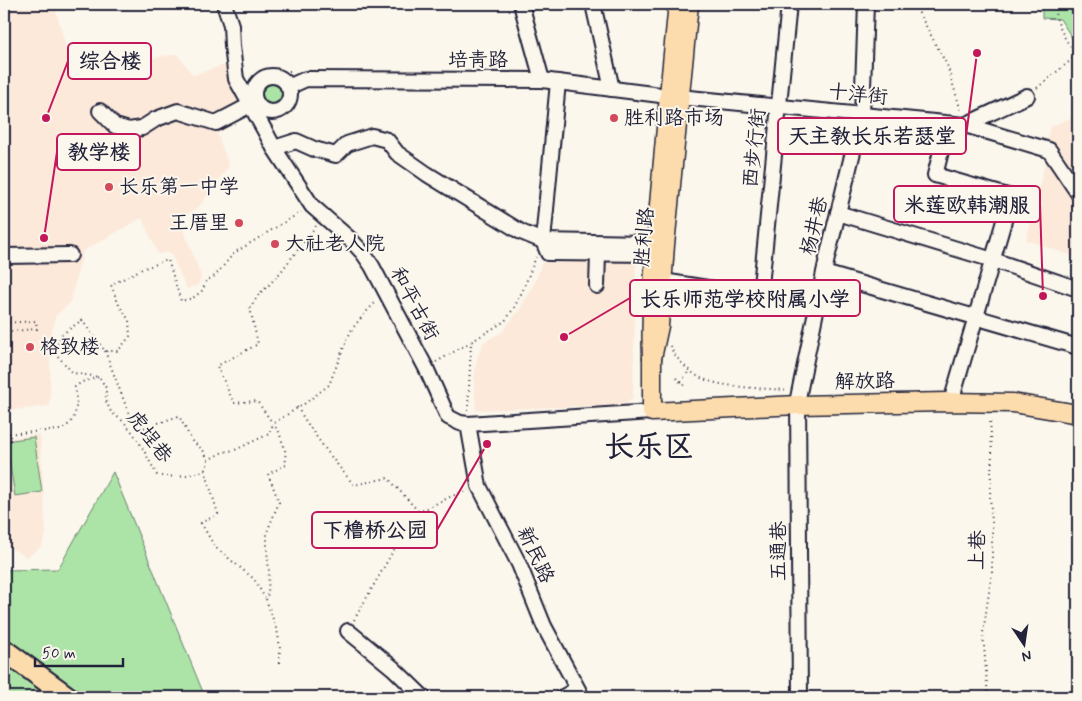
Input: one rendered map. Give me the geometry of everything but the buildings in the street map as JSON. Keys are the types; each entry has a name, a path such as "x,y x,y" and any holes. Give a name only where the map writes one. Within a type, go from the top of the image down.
{"highway":[{"path":"4,650 68,697"}],"main road":[{"name":"胜利路","path":"652,358 659,326 678,4"},
{"name":"胜利路","path":"652,358 649,249 689,4"},
{"path":"652,358 652,412"},
{"name":"解放路","path":"652,412 799,398 1013,403 1078,414"}],"street":[{"name":"和平古街","path":"224,4 231,26 236,79 253,103 274,148 312,206 363,253 426,368 448,417 460,423 468,424"},
{"path":"521,4 542,80"},
{"path":"593,4 612,89"},
{"name":"西步行街","path":"760,296 789,4"},
{"name":"杨井巷","path":"799,398 817,304 862,115 866,4"},
{"path":"264,78 280,79 288,87 289,98 284,107 279,110 268,112 253,103 256,86 264,78"},
{"name":"培青路","path":"288,87 306,80 542,80 674,96"},
{"path":"558,82 543,241 548,253 598,254 649,249"},
{"name":"十洋街","path":"674,96 965,125 1027,96"},
{"path":"100,112 115,126 129,130 142,128 156,119 178,111 216,123 253,103"},
{"path":"948,124 935,175 1011,197 953,395"},
{"path":"965,125 1049,150 1078,193"},
{"path":"274,148 296,141 314,149 336,155 347,144 372,136 387,140 396,153 520,232 543,241 649,249"},
{"path":"838,213 993,260 1078,289"},
{"path":"597,286 598,254"},
{"path":"4,256 70,255"},
{"path":"824,273 1078,347"},
{"path":"662,281 817,304"},
{"name":"五通巷","path":"799,398 800,697"},
{"path":"468,424 652,412"},
{"name":"新民路","path":"468,424 479,486 519,564 544,626 579,693"},
{"path":"348,631 393,668 423,697"},
{"path":"563,697 579,693"}],"path":[{"path":"914,4 947,65 965,125"},
{"path":"1078,9 1056,4 1054,10 1062,33 1078,59"},
{"path":"1027,96 1076,56"},
{"path":"838,156 844,120"},
{"path":"105,351 118,351 130,336 129,320 119,305 111,285 142,269 168,260 181,301 194,298 203,290 206,282 215,276 234,253 312,206"},
{"path":"266,599 269,571 267,532 279,502 268,474 286,465 285,450 279,432 257,401 234,403 217,366 258,344 250,308 258,294 268,287 280,273 323,216"},
{"path":"426,368 505,321 514,308 543,241"},
{"path":"208,460 269,434 273,424 330,385 352,329 365,313 387,294"},
{"path":"99,377 73,373 55,353 61,335 82,320 105,351 129,414 138,428 179,416 192,441 203,450 208,460 205,470 218,514 201,523 215,547 254,579 266,599 278,634 280,648 279,663"},
{"path":"4,323 36,321 37,329 11,331 4,334"},
{"path":"667,341 673,354 682,364 699,377 722,385 790,391 799,398"},
{"path":"468,424 471,342"},
{"path":"681,382 690,370"},
{"path":"4,434 60,430 66,427 74,415 77,406 75,387 82,382 99,377"},
{"name":"虎埕巷","path":"99,377 106,388 106,402 111,412 124,422 133,433 157,474 166,477 193,474 205,470"},
{"path":"676,378 686,387"},
{"name":"上巷","path":"988,697 983,633 992,572 990,403"},
{"path":"297,407 328,454 354,485 388,478 418,512"},
{"path":"348,631 405,529 418,512 479,486"}],"shaded area":[{"name":"长乐第一中学","path":"4,4 57,4 55,7 69,59 106,66 177,54 193,75 224,65 243,101 239,104 248,115 217,133 229,166 198,208 179,218 201,276 198,285 187,289 170,252 158,254 142,218 83,251 70,303 56,315 50,338 50,406 4,411"},
{"path":"1078,115 1078,258 1026,240 1047,155 1043,154 1050,127"},
{"path":"636,259 633,397 624,405 476,410 474,381 477,358 484,342 502,332 520,309 535,282 542,263"},
{"path":"40,435 46,533 42,546 27,557 4,544 4,438"}],"green space":[{"path":"1042,4 1078,4 1078,47 1060,19 1042,18"},
{"path":"272,82 277,83 283,89 283,99 277,105 272,106 267,105 261,99 260,94 261,89 267,83"},
{"path":"34,437 42,492 15,496 6,441"},
{"path":"113,472 205,697 4,697 4,570 58,569"}],"place":[{"name":"天主教长乐若瑟堂","path":"977,53"},
{"name":"综合楼","path":"46,118"},
{"name":"胜利路市场","path":"614,118"},
{"name":"长乐第一中学","path":"109,187"},
{"name":"王厝里","path":"239,223"},
{"name":"教学楼","path":"44,238"},
{"name":"大社老人院","path":"275,244"},
{"name":"米莲欧韩潮服","path":"1043,296"},
{"name":"长乐师范学校附属小学","path":"564,337"},
{"name":"格致楼","path":"30,347"},
{"name":"下橹桥公园","path":"487,444"}],"district":[{"name":"长乐区","path":"649,447"}]}
